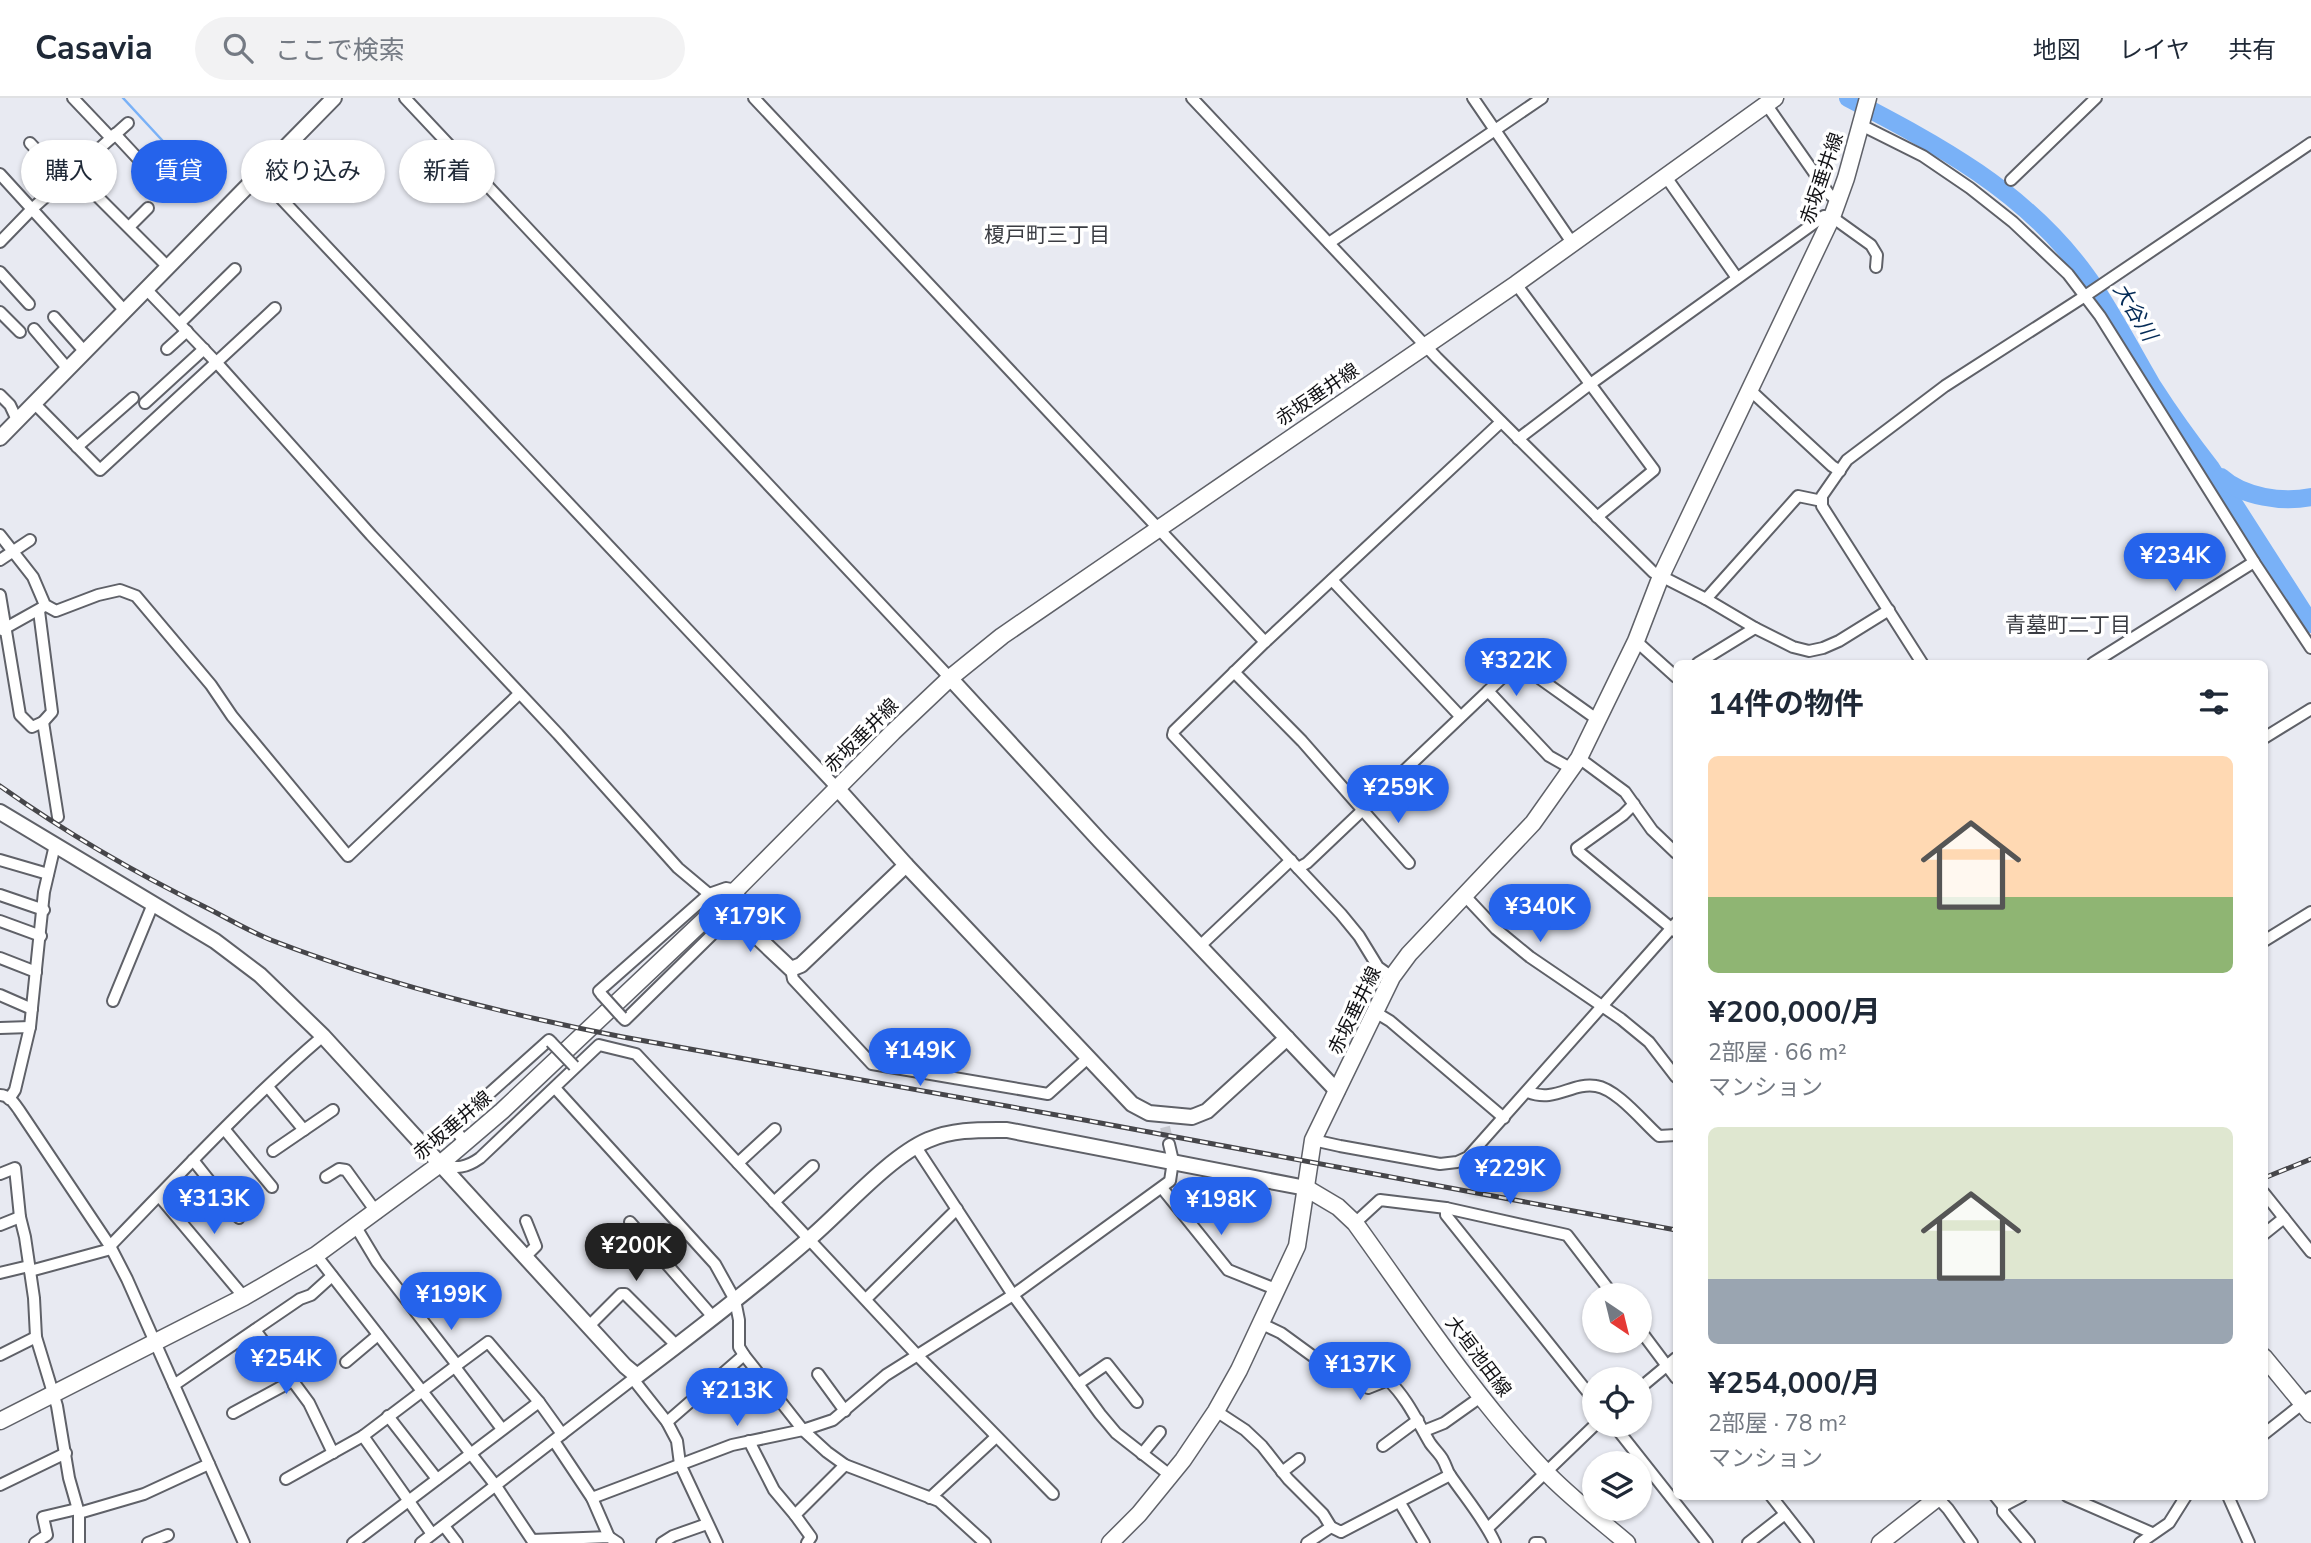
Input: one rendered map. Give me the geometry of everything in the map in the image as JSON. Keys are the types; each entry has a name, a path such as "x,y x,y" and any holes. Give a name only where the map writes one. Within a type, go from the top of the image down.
{"main road":[{"name":"赤坂垂井線","path":"1110,1543 1171,1476 1216,1411 1262,1324 1297,1246 1313,1140 1392,977 1409,954 1533,823 1575,764 1636,641 1661,576 1832,216 1868,99"},
{"name":"赤坂垂井線","path":"0,1421 244,1297 316,1255 377,1213 502,1111 736,890 950,678 1002,636 1516,284 1771,101"},
{"name":"大垣池田線","path":"1306,1188 1338,1207 1355,1223 1482,1396 1545,1471 1627,1543"},
{"path":"2268,1361 2308,1405"},
{"path":"1881,1543 1934,1500"}],"street":[{"path":"73,98 131,154"},
{"path":"292,140 334,98"},
{"path":"405,98 1337,1091"},
{"path":"754,98 1265,642"},
{"path":"1192,98 1426,346 1641,562 1755,628 1793,647 1809,651 1839,642 1889,610"},
{"path":"1473,98 1573,244"},
{"path":"1329,243 1542,98"},
{"path":"2011,180 2096,98"},
{"path":"1771,101 1829,194 1838,201"},
{"path":"1862,121 1923,156 1970,188 2013,222 2087,295 2311,648"},
{"path":"109,140 128,123"},
{"path":"1920,660 1822,506 1822,496 1847,460 1945,386 2087,295 2311,143"},
{"path":"0,174 125,310"},
{"path":"1665,177 1737,278"},
{"path":"0,438 241,192"},
{"path":"0,242 39,203"},
{"path":"101,203 168,267"},
{"path":"285,203 1132,1104 1164,1121 1192,1117 1208,1111 1287,1038"},
{"path":"129,227 148,208"},
{"path":"1518,439 1589,384 1824,216 1832,216 1871,245 1877,255 1876,267"},
{"path":"167,349 235,269"},
{"path":"0,272 29,304"},
{"path":"1516,284 1654,470 1597,517"},
{"path":"146,289 558,734 678,868 709,894"},
{"path":"34,403 100,470 275,308"},
{"path":"0,312 20,332"},
{"path":"54,317 85,352"},
{"path":"34,329 68,369"},
{"path":"145,403 204,349"},
{"path":"1750,390 1840,471"},
{"path":"0,395 10,405 17,420"},
{"path":"77,447 133,398"},
{"path":"1392,977 1378,967 1359,936 1341,914 1173,735 1174,731 1265,642 1501,422"},
{"path":"1706,599 1798,496 1822,501"},
{"path":"0,535 33,577 42,608 52,712 43,722 33,727 20,715 3,629 0,595"},
{"path":"0,560 30,540"},
{"path":"2098,660 2254,562"},
{"path":"1332,580 1460,716"},
{"path":"3,629 42,608 56,611 98,595 120,590 136,596 348,856 519,694"},
{"path":"1703,660 1755,628"},
{"path":"1636,641 1673,674"},
{"path":"1201,945 1295,864 1307,863 1363,807 1518,663 1598,720"},
{"path":"1234,672 1363,807 1409,863"},
{"path":"1488,691 1549,756 1575,764 1625,792 1652,830 1673,850"},
{"path":"2268,736 2311,709"},
{"path":"43,722 58,817"},
{"path":"1634,804 1623,816 1577,848 1673,925"},
{"path":"0,811 215,941 260,975 323,1036 635,1378 667,1422 677,1441 680,1464 717,1543"},
{"path":"55,845 44,892 30,1027 15,1090 5,1097 19,1110 110,1248 156,1343 244,1543"},
{"path":"0,860 48,874"},
{"path":"791,969 801,965 906,864"},
{"path":"726,888 736,890 738,902 733,914 625,1020 599,991 709,894 726,888"},
{"path":"0,895 44,910"},
{"path":"1465,896 1496,929 1530,957 1649,1042 1673,1073"},
{"path":"113,1001 153,904"},
{"path":"2268,939 2311,912"},
{"path":"733,914 791,969 793,979 872,1064 1048,1094 1089,1056"},
{"path":"0,922 41,936"},
{"path":"1313,1140 1440,1164 1468,1157 1673,929"},
{"path":"0,958 36,972"},
{"path":"0,995 32,1009"},
{"path":"1375,1012 1390,1021 1504,1118"},
{"path":"0,1028 30,1027"},
{"path":"0,1273 110,1248 193,1160 323,1036"},
{"path":"465,1143 453,1126 549,1040 575,1067"},
{"path":"440,1164 457,1168 469,1166 599,1045 636,1054 917,1355 1053,1494"},
{"path":"1528,1092 1539,1097 1586,1086 1599,1086 1634,1110 1659,1136 1673,1135"},
{"path":"268,1087 304,1130"},
{"path":"555,1088 715,1264 735,1300 739,1320 739,1347 803,1430 845,1465 939,1502 985,1543"},
{"path":"273,1152 333,1110"},
{"path":"738,1163 775,1129"},
{"path":"225,1130 272,1187"},
{"path":"421,1543 735,1300 809,1239 890,1165 916,1147 946,1133 1007,1130 1306,1188"},
{"path":"592,1498 749,1441 803,1430 833,1420 886,1375 1013,1295 1162,1188 1170,1181 1173,1161 1169,1144"},
{"path":"916,1147 1013,1295 1078,1384 1116,1433 1171,1476"},
{"path":"193,1160 239,1218"},
{"path":"775,1202 813,1166"},
{"path":"0,1174 15,1168 20,1217 30,1268 36,1337 54,1394 69,1478 78,1511 79,1543"},
{"path":"326,1177 339,1169 346,1170 377,1213"},
{"path":"1162,1188 1228,1270 1278,1290"},
{"path":"159,1196 244,1297"},
{"path":"2268,1198 2311,1252"},
{"path":"1355,1223 1380,1199 1446,1209 1567,1235 1604,1283"},
{"path":"866,1299 957,1209"},
{"path":"1446,1209 1446,1215 1582,1385"},
{"path":"0,1225 20,1217"},
{"path":"2268,1231 2284,1218"},
{"path":"526,1220 536,1246 526,1257"},
{"path":"630,1222 713,1317"},
{"path":"356,1227 377,1262 502,1429"},
{"path":"286,1479 363,1436 388,1416 422,1391 456,1366 488,1342 539,1402 614,1540 532,1540 496,1486 470,1454 422,1391 316,1255"},
{"path":"174,1385 300,1299 311,1295 332,1276"},
{"path":"589,1326 621,1294 625,1294 677,1346"},
{"path":"1262,1324 1281,1333 1329,1368 1343,1369 1368,1388 1388,1380 1399,1390 1442,1457 1450,1475 1488,1528 1494,1543"},
{"path":"255,1330 309,1403 333,1452"},
{"path":"346,1363 378,1335"},
{"path":"0,1355 36,1337"},
{"path":"1652,1346 1673,1374"},
{"path":"667,1422 744,1355"},
{"path":"1652,1378 1673,1360"},
{"path":"1078,1384 1107,1364 1138,1402"},
{"path":"818,1374 845,1411"},
{"path":"233,1413 294,1380"},
{"path":"1383,1446 1421,1426 1444,1423 1482,1396"},
{"path":"354,1543 539,1402"},
{"path":"2268,1431 2308,1405"},
{"path":"1216,1411 1245,1430 1262,1446 1282,1472 1349,1543"},
{"path":"388,1416 437,1479"},
{"path":"1142,1454 1160,1432"},
{"path":"363,1436 432,1534"},
{"path":"930,1498 996,1437"},
{"path":"1488,1528 1582,1437"},
{"path":"1623,1437 1707,1543"},
{"path":"749,1441 774,1490 811,1536 807,1543"},
{"path":"0,1485 66,1453"},
{"path":"1282,1472 1299,1459"},
{"path":"35,1543 47,1535 43,1517 144,1494 209,1464"},
{"path":"795,1515 845,1465"},
{"path":"1307,1543 1400,1503 1450,1475"},
{"path":"1774,1500 1808,1543"},
{"path":"1940,1500 1972,1543"},
{"path":"1998,1500 2004,1506"},
{"path":"2004,1506 2015,1500"},
{"path":"2076,1500 2152,1533"},
{"path":"2140,1543 2169,1523 2183,1500"},
{"path":"2230,1500 2249,1543"},
{"path":"1400,1503 1424,1543"},
{"path":"2004,1506 2003,1512 2029,1543"},
{"path":"1748,1543 1785,1514"},
{"path":"662,1543 673,1536 707,1524"},
{"path":"444,1526 457,1543"},
{"path":"148,1543 167,1535"}],"waterway":[{"path":"123,98 162,140"},
{"name":"大谷川","path":"1848,98 1978,172 2035,218 2062,245 2095,288 2152,385 2211,468 2311,624"},
{"path":"2221,477 2240,489 2264,497 2311,497"}],"tunnel":[{"path":"1165,1127 1169,1144"}],"railway":[{"path":"0,786 74,835 254,933 314,956 445,996 623,1037 1673,1229"},
{"path":"2268,1176 2311,1159"}],"district":[{"name":"榎戸町三丁目","path":"1047,235"},
{"name":"青墓町二丁目","path":"2068,625"}]}
